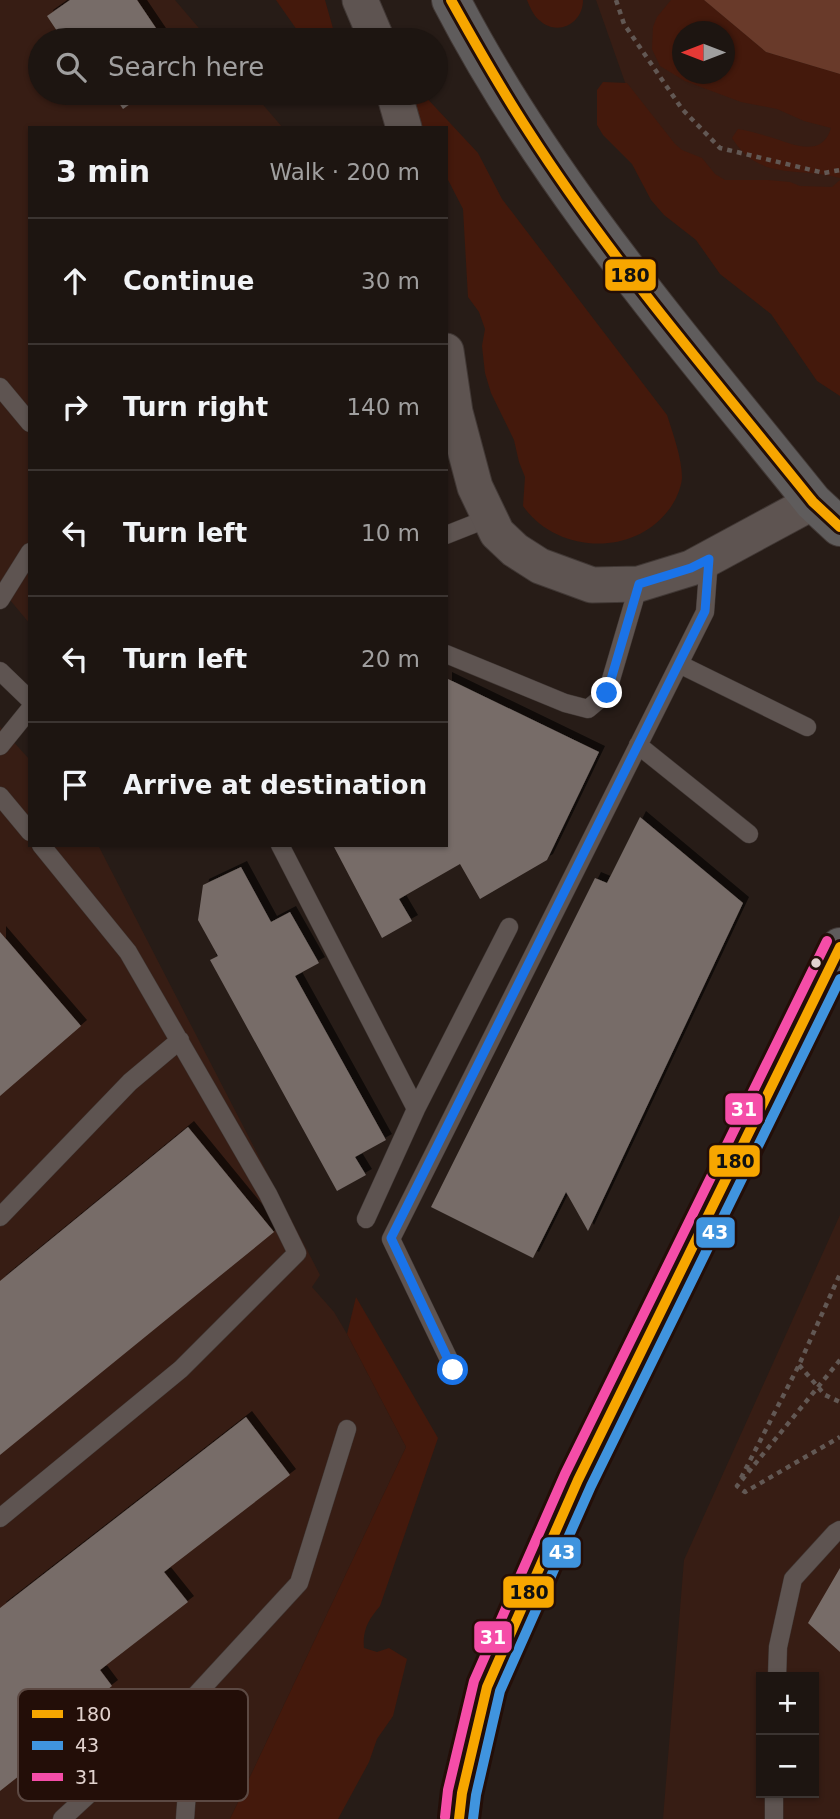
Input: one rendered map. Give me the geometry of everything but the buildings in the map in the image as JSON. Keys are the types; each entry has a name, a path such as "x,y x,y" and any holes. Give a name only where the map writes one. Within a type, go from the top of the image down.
{"main road":[{"path":"451,0 499,87 582,210 826,514"},
{"path":"458,1819 487,1687 578,1480 840,947"}],"street":[{"path":"360,0 372,28"},
{"path":"397,105 403,126"},
{"path":"448,362 464,454 489,518 505,542 540,566 592,585 639,584 691,568 826,514"}],"lane":[{"path":"0,387 28,422"},
{"path":"448,534 489,518"},
{"path":"0,600 28,555"},
{"path":"453,1370 391,1238 705,611 709,559"},
{"path":"448,655 565,703 588,709 607,693 639,584"},
{"path":"679,664 807,727"},
{"path":"0,671 28,698"},
{"path":"0,746 28,711"},
{"path":"638,745 749,834"},
{"path":"0,796 28,830"},
{"path":"0,1518 181,1369 297,1254 268,1194 128,952 43,847"},
{"path":"281,847 416,1110"},
{"path":"366,1219 416,1110 509,927"},
{"path":"0,1217 130,1082 180,1040"},
{"path":"201,1689 299,1583 347,1429"},
{"path":"777,1672 778,1647 793,1578 840,1530"},
{"path":"774,1798 774,1819"},
{"path":"62,1819 81,1801"},
{"path":"185,1819 186,1801"}],"path":[{"path":"616,0 624,24 682,109 720,148 824,173 840,170"},
{"path":"737,1486 799,1365 840,1274"},
{"path":"737,1486 840,1360"},
{"path":"799,1365 825,1395 840,1402"},
{"path":"737,1486 744,1492 840,1437"}],"shaded area":[{"path":"0,0 175,0 199,28 28,28 28,105 263,105 281,126 28,126 28,622 0,588"},
{"path":"276,0 325,0 333,28 296,28"},
{"path":"527,0 583,0 579,16 574,21 561,27 553,27 539,20"},
{"path":"596,0 704,0 729,21 672,21 672,84 735,84 735,26 766,52 840,74 840,338 646,142"},
{"path":"671,0 704,0 729,21 672,21 672,73 660,66 652,49 653,27 657,17"},
{"path":"704,0 840,0 840,74 766,52 735,26 735,21 729,21"},
{"path":"735,26 766,52 840,74 840,178 781,170 754,161 732,138 738,129 805,147 821,143 827,138 831,128 804,121 777,109 741,102 693,84 735,84"},
{"path":"603,82 627,83 675,144 682,150 702,158 715,174 725,180 768,180 800,186 832,187 840,180 840,396 817,381 771,314 720,274 696,240 664,215 651,200 632,164 603,135 597,125 597,90"},
{"path":"407,105 433,105 478,153 502,199 667,415 677,446 682,478 675,501 652,527 634,537 594,544 554,533 537,522 523,506 525,477 514,440 491,393 485,373 482,346 485,329 479,312 468,297 463,209 448,180 448,126 413,126"},
{"path":"0,727 28,758 28,847 99,847 320,1275 312,1287 334,1312 347,1334 406,1447 248,1781 248,1689 18,1689 18,1801 239,1801 230,1819 0,1819"},
{"path":"840,1215 840,1819 663,1819 684,1560"},
{"path":"356,1297 438,1438 380,1606 370,1620 364,1636 364,1648 377,1652 389,1648 407,1659 393,1716 377,1739 369,1762 338,1819 230,1819 239,1801 248,1801 248,1781 406,1447 347,1334"}],"transit line":[{"name":"180","path":"451,0 519,116 595,228 666,321 813,502 840,527"},
{"name":"31","path":"445,1817 448,1790 474,1681 565,1474 827,941"},
{"name":"180","path":"459,1819 462,1793 487,1687 578,1480 840,947"},
{"name":"43","path":"473,1819 500,1691 591,1486 840,979"}],"route":[{"path":"453,1370 391,1238 705,611 709,559 691,568 639,584 607,693"}]}
